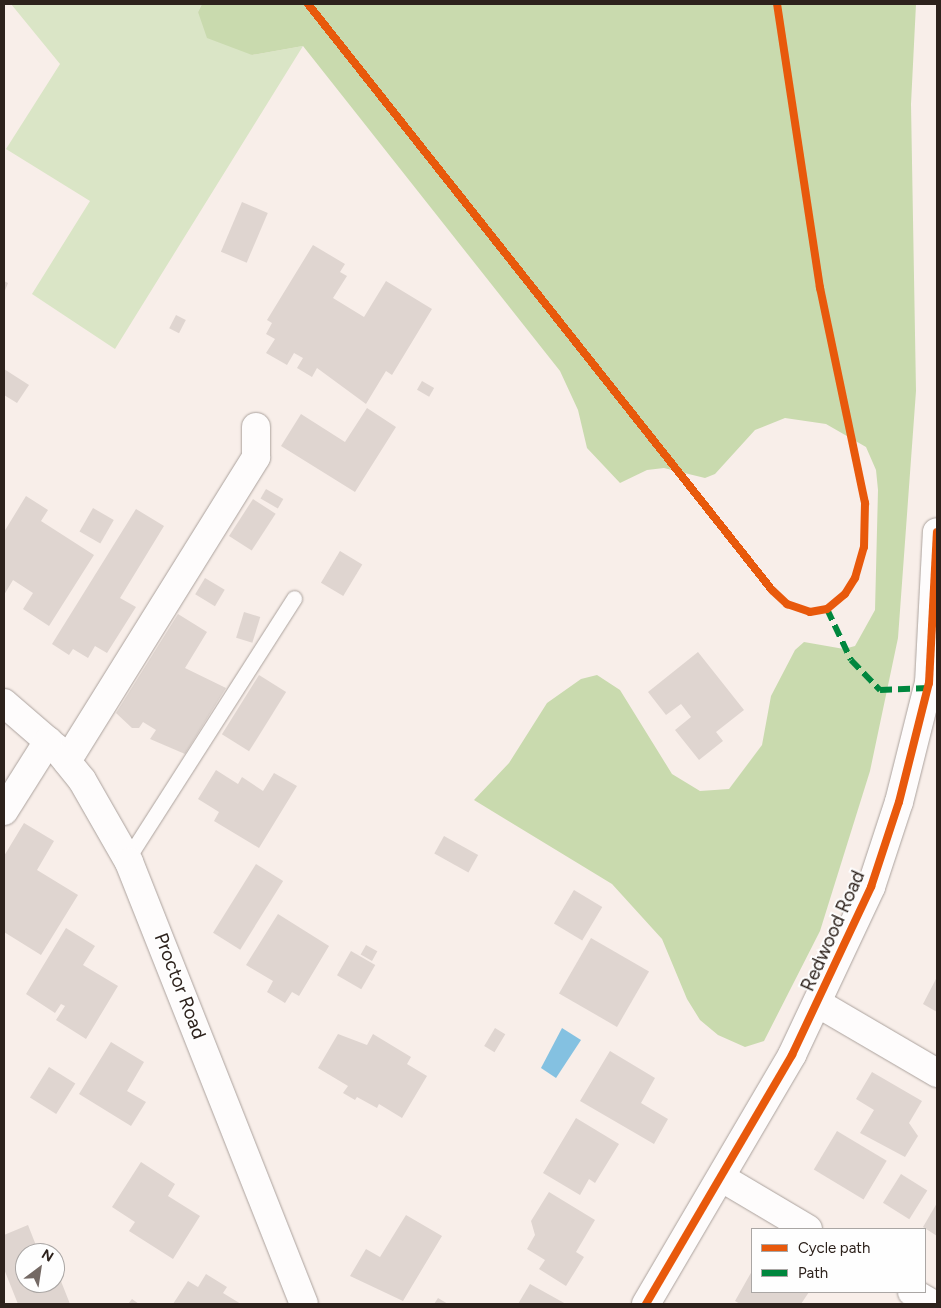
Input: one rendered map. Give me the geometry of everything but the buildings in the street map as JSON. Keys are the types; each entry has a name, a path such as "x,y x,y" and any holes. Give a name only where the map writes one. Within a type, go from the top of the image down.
{"street":[{"path":"66,761 256,457 256,427"},
{"name":"Redwood Road","path":"646,1304 722,1178 818,1004 879,864 933,682 937,532"},
{"name":"Proctor Road","path":"4,702 48,741 66,761 106,816 150,911 304,1304"},
{"path":"4,811 48,741"},
{"path":"818,1004 937,1073"},
{"path":"722,1178 806,1228"},
{"path":"914,1293 933,1304"}],"lane":[{"path":"126,861 294,598"}],"green space":[{"path":"11,4 202,4 198,12 252,55 303,46 115,349 32,294 90,201 6,149 60,64"},
{"path":"202,4 916,4 911,104 916,391 898,638 870,771 820,931 764,1041 745,1047 718,1035 700,1020 687,999 662,939 612,884 474,800 509,763 547,703 581,679 597,675 620,690 672,774 700,791 729,789 762,745 771,696 795,650 804,642 844,649 855,646 875,610 878,490 876,470 866,447 826,424 785,418 755,430 715,474 705,478 664,468 647,470 620,483 587,448 578,410 560,371 303,46 252,55 207,38 198,12"}],"water":[{"path":"562,1028 581,1040 556,1078 541,1068"}],"marked path":[{"path":"827,609 851,660 880,690 928,688"}],"cycle path":[{"path":"308,4 772,590 787,604 810,612 827,609 845,594 855,578 864,547 865,503 820,288 777,4"},
{"path":"646,1304 792,1055 871,887 899,802 929,683 937,532"}]}
